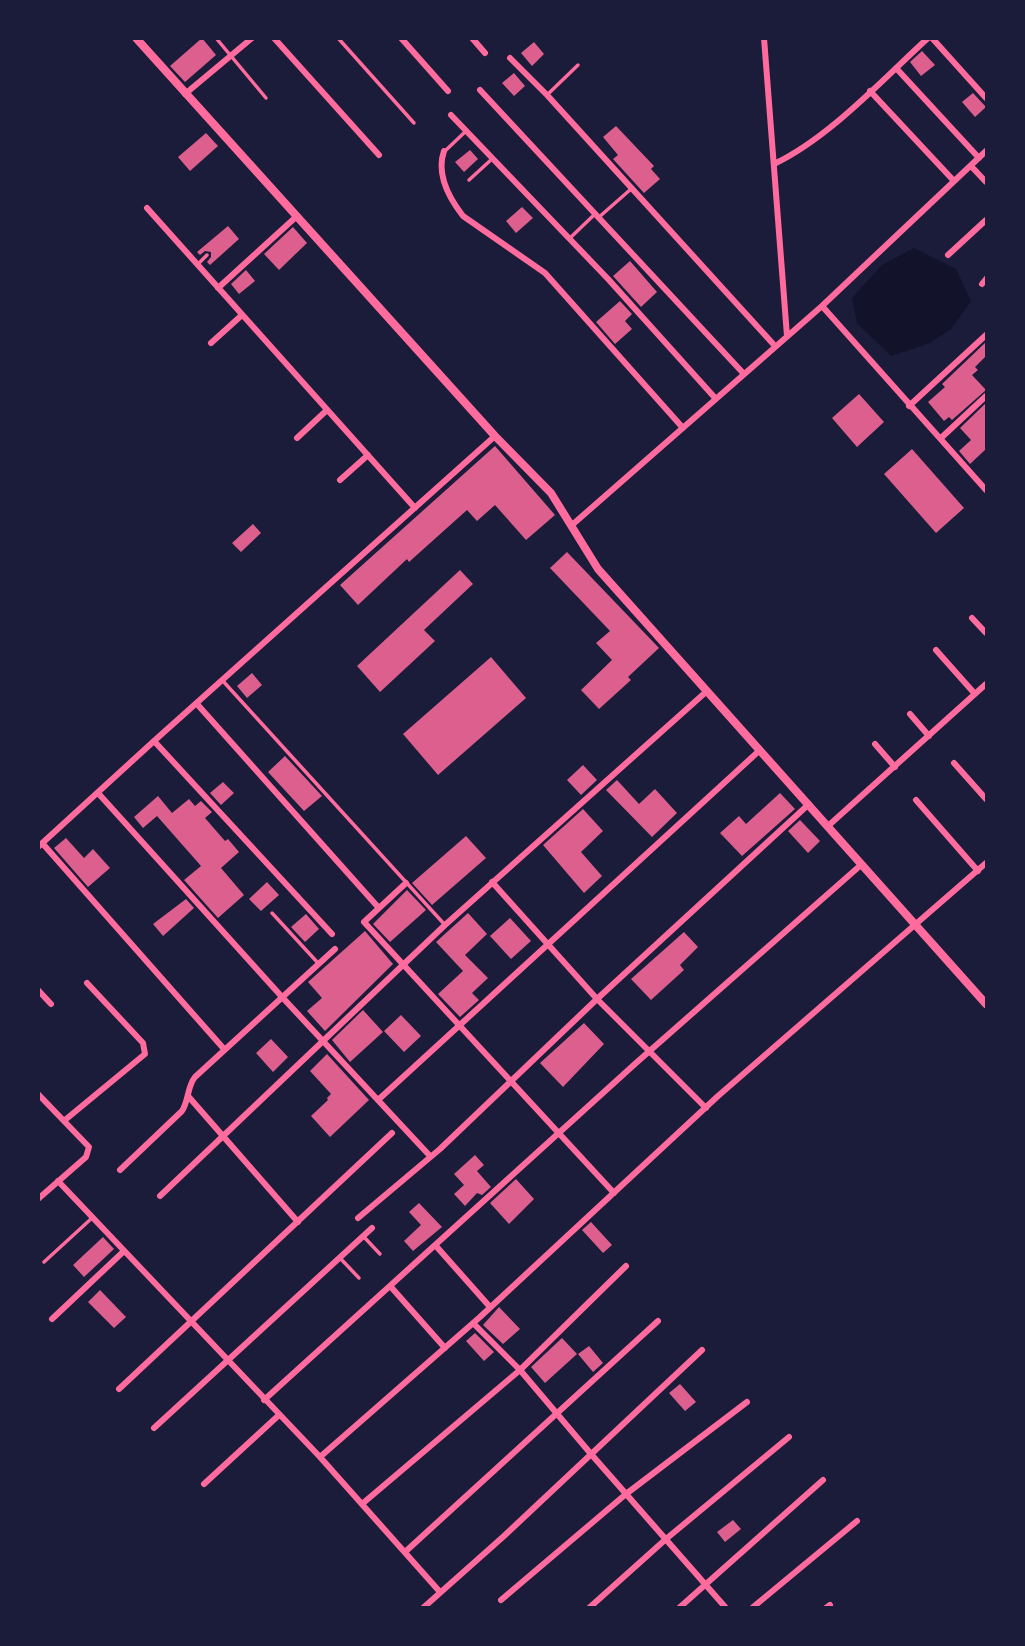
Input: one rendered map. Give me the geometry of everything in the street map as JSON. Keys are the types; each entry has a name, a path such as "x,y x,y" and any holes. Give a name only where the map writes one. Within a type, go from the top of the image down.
{"street":[{"path":"185,94 252,38"},
{"path":"274,38 380,155"},
{"path":"401,38 449,91"},
{"path":"472,38 485,54"},
{"path":"764,38 787,336"},
{"path":"774,164 808,145 930,38 986,98"},
{"path":"141,40 185,94 495,436 551,493 598,569 986,1004"},
{"path":"510,58 547,95 775,346"},
{"path":"896,68 979,158"},
{"path":"480,90 744,374"},
{"path":"870,91 954,181"},
{"path":"451,115 570,239 716,399"},
{"path":"444,151 440,163 443,179 463,216 545,273 683,428"},
{"path":"572,525 822,306 986,151"},
{"path":"971,166 986,182"},
{"path":"147,208 415,508"},
{"path":"218,288 297,216"},
{"path":"948,256 986,220"},
{"path":"822,306 986,490"},
{"path":"211,343 243,315"},
{"path":"909,406 986,335"},
{"path":"941,438 986,396"},
{"path":"297,438 327,410"},
{"path":"224,1049 41,846 154,741 495,436"},
{"path":"340,480 368,456"},
{"path":"972,618 986,634"},
{"path":"936,650 975,694"},
{"path":"828,826 986,684"},
{"path":"160,1196 444,925 707,691"},
{"path":"197,704 378,907"},
{"path":"910,714 929,736"},
{"path":"154,741 332,933"},
{"path":"875,744 895,766"},
{"path":"377,1100 760,750"},
{"path":"954,763 986,799"},
{"path":"98,793 321,1040 430,1156"},
{"path":"916,800 978,870"},
{"path":"358,1218 440,1149 597,999 809,804"},
{"path":"320,1457 446,1348 706,1108 986,863"},
{"path":"264,1400 650,1051 862,864"},
{"path":"492,882 597,999 706,1108"},
{"path":"406,883 364,922 614,1193"},
{"path":"120,1170 182,1111 190,1084 224,1049 335,949"},
{"path":"65,1121 145,1054 143,1043 87,983"},
{"path":"38,990 51,1004"},
{"path":"38,1094 89,1147 86,1157 38,1199"},
{"path":"188,1096 298,1222"},
{"path":"119,1389 392,1133"},
{"path":"58,1181 320,1457 440,1592"},
{"path":"154,1428 372,1227"},
{"path":"436,1246 490,1307"},
{"path":"52,1319 124,1251"},
{"path":"362,1504 520,1370 626,1266"},
{"path":"391,1287 446,1348"},
{"path":"405,1552 658,1321"},
{"path":"473,1323 520,1370 726,1608"},
{"path":"423,1608 702,1350"},
{"path":"501,1600 626,1494 747,1402"},
{"path":"204,1484 279,1415"},
{"path":"589,1608 666,1539 789,1437"},
{"path":"679,1608 823,1480"},
{"path":"752,1608 857,1521"}],"lane":[{"path":"216,38 266,98"},
{"path":"338,38 414,123"},
{"path":"547,95 578,65"},
{"path":"444,151 466,131"},
{"path":"469,180 493,158"},
{"path":"570,239 632,189"},
{"path":"198,264 207,255"},
{"path":"222,680 444,925"},
{"path":"272,913 319,964"},
{"path":"44,1262 92,1218"},
{"path":"363,1236 380,1254"},
{"path":"340,1258 359,1278"}],"shaded area":[{"path":"914,248 956,269 971,301 951,329 930,343 891,356 857,323 852,298 882,265"}],"building":[{"path":"202,38 216,55 185,82 170,66"},
{"path":"534,42 544,54 532,66 521,53"},
{"path":"922,51 935,65 921,76 910,62"},
{"path":"514,73 525,86 514,96 502,83"},
{"path":"973,93 986,107 975,117 962,102"},
{"path":"616,126 654,166 651,169 660,179 644,193 613,159 618,155 603,137"},
{"path":"206,133 218,146 190,171 178,157"},
{"path":"470,150 478,159 464,172 455,162"},
{"path":"522,207 533,218 516,233 506,221"},
{"path":"228,226 239,239 210,265 207,262 211,252 205,251 200,255 197,252"},
{"path":"293,227 307,243 279,270 264,254"},
{"path":"630,261 657,292 641,307 613,276"},
{"path":"246,270 255,281 239,294 231,284"},
{"path":"620,301 632,314 625,321 632,329 615,344 596,322"},
{"path":"986,342 986,356 975,367 978,370 972,375 986,390 952,420 949,417 944,421 928,402 945,387 942,384"},
{"path":"859,394 884,422 857,447 832,418"},
{"path":"986,403 986,449 970,464 959,451 971,440 960,428"},
{"path":"495,446 555,515 526,540 495,505 477,521 467,510 409,562 407,559 358,605 340,585"},
{"path":"912,449 964,508 936,533 884,474"},
{"path":"253,524 261,533 241,552 232,543"},
{"path":"567,552 659,648 628,677 631,680 599,709 581,690 612,660 596,643 610,631 550,568"},
{"path":"460,570 473,584 424,630 435,641 380,692 357,666"},
{"path":"491,657 526,698 438,775 403,734"},
{"path":"252,673 262,685 247,698 237,686"},
{"path":"285,756 322,796 304,811 268,772"},
{"path":"583,765 597,780 581,795 567,780"},
{"path":"617,780 639,804 655,789 677,813 652,837 606,790"},
{"path":"223,782 234,793 221,805 210,793"},
{"path":"780,793 795,809 742,856 720,833 739,816 746,824"},
{"path":"158,796 172,813 189,799 195,806 201,801 212,812 205,818 225,841 228,839 239,852 221,868 244,895 218,918 184,880 201,866 157,816 143,828 134,817"},
{"path":"583,809 603,831 581,852 602,876 584,893 543,845"},
{"path":"800,820 820,841 808,853 788,831"},
{"path":"466,836 486,858 432,905 412,883"},
{"path":"66,838 84,858 93,849 110,868 88,887 54,848"},
{"path":"267,882 279,895 261,911 249,899"},
{"path":"407,890 426,910 390,942 373,924"},
{"path":"186,899 194,908 163,936 153,924"},
{"path":"468,913 487,934 465,955 488,978 472,993 479,1000 460,1017 438,994 463,971 436,942"},
{"path":"306,914 319,929 305,942 291,927"},
{"path":"510,918 531,941 511,959 490,936"},
{"path":"365,931 393,964 325,1031 307,1011 322,998 308,982"},
{"path":"684,932 698,947 680,965 684,970 651,1000 631,979"},
{"path":"363,1010 383,1032 350,1062 332,1040"},
{"path":"401,1015 421,1036 404,1052 384,1031"},
{"path":"584,1023 604,1044 563,1087 540,1063"},
{"path":"271,1039 288,1057 273,1072 256,1053"},
{"path":"327,1054 369,1100 330,1137 311,1116 331,1094 310,1071"},
{"path":"475,1155 484,1165 477,1171 491,1187 482,1195 477,1193 465,1206 454,1194 464,1185 454,1174"},
{"path":"516,1179 534,1199 509,1224 490,1203"},
{"path":"419,1203 442,1227 413,1251 404,1241 421,1225 409,1212"},
{"path":"591,1222 612,1245 603,1253 582,1230"},
{"path":"103,1237 114,1249 84,1277 73,1265"},
{"path":"100,1290 126,1317 114,1328 88,1302"},
{"path":"499,1307 520,1329 503,1344 483,1325"},
{"path":"475,1333 494,1352 484,1361 466,1341"},
{"path":"562,1338 577,1354 545,1383 531,1367"},
{"path":"589,1346 603,1363 593,1372 578,1354"},
{"path":"680,1384 696,1402 685,1411 669,1393"},
{"path":"733,1520 741,1529 725,1542 717,1532"}]}
